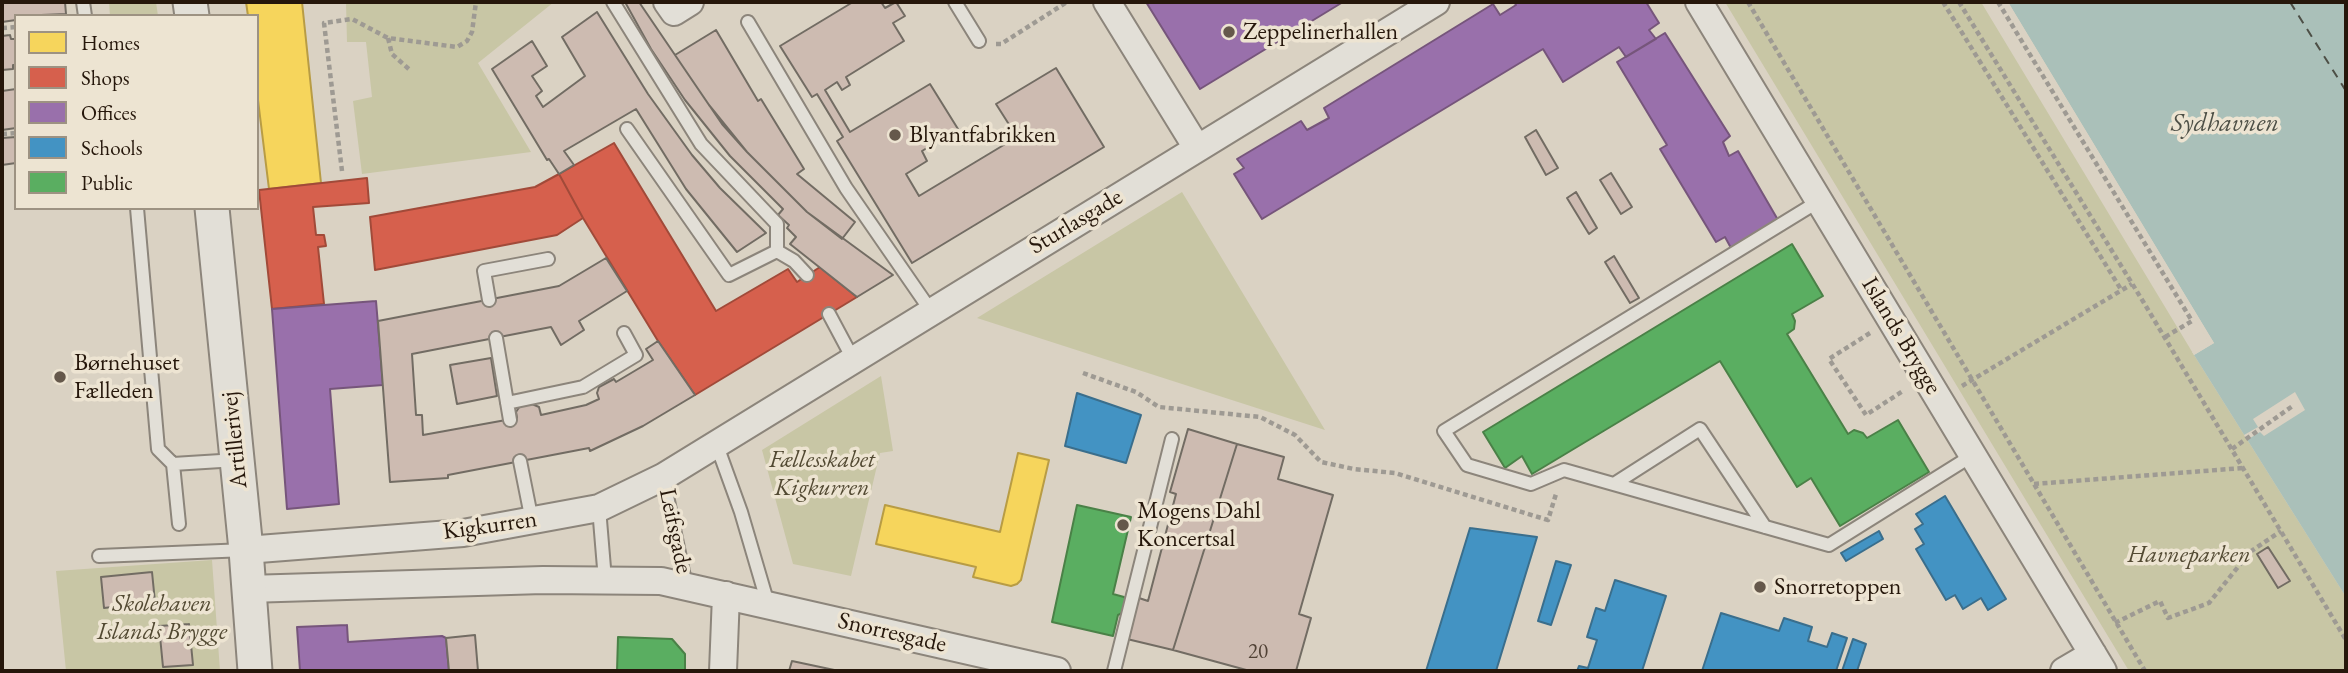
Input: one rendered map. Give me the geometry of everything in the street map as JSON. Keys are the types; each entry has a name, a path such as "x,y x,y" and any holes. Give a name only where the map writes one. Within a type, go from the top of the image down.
{"street":[{"path":"667,2 674,12 690,2"},
{"path":"1107,2 1197,148"},
{"name":"Sturlasgade","path":"716,443 1436,2"},
{"name":"Islands Brygge","path":"1699,2 2098,663"},
{"name":"Artillerivej","path":"212,210 246,550 255,671"},
{"name":"Kigkurren","path":"246,550 463,533 599,508 663,477 716,443"},
{"name":"Kigkurren","path":"248,589 605,580 661,581 726,595"},
{"path":"723,671 726,595"},
{"name":"Snorresgade","path":"726,595 1058,671"},
{"path":"2064,671 2098,663"}],"lane":[{"path":"613,2 701,144 778,224 777,251"},
{"path":"955,2 979,41"},
{"path":"748,22 846,188 931,311"},
{"path":"627,129 729,275 777,251"},
{"path":"1819,201 1444,431 1467,466 1531,484 1564,470 1829,545 1973,455"},
{"path":"137,210 158,449 173,464 180,524"},
{"path":"777,251 794,261 807,275"},
{"path":"489,300 484,271 548,259"},
{"path":"829,314 853,359"},
{"path":"507,403 583,387 636,355 624,333"},
{"path":"496,338 510,420"},
{"path":"1614,484 1700,429 1765,527"},
{"path":"1114,671 1172,439"},
{"path":"716,443 741,512 768,605"},
{"path":"173,464 237,460"},
{"path":"520,461 532,521"},
{"name":"Leifsgade","path":"663,477 687,586"},
{"path":"599,508 605,580"},
{"path":"99,556 246,550"}],"path":[{"path":"342,172 324,23 352,19 388,37 457,47 467,41 472,32 476,2"},
{"path":"979,41 1001,44 1066,2"},
{"path":"1748,2 2145,671"},
{"path":"1943,2 2122,291"},
{"path":"1959,2 2346,640"},
{"path":"1998,2 2192,321 2164,337"},
{"path":"388,37 392,54 411,71"},
{"path":"1891,320 1829,359 1866,415 1932,388 1972,380 2132,284"},
{"path":"1083,373 1136,392 1158,407 1260,417 1295,435 1321,462 1395,473 1548,520 1564,470"},
{"path":"2232,449 2294,405"},
{"path":"2034,484 2243,468"},
{"path":"2115,623 2160,601 2168,618 2209,604 2250,552 2281,531"}],"green space":[{"path":"109,2 156,2 158,14 110,14"},
{"path":"346,2 554,2 478,63 531,152 362,174 353,101 372,97 366,42 347,42"},
{"name":"Havneparken","path":"1725,2 1981,2 2194,355 2346,597 2346,671 2129,671"},
{"path":"1182,192 1325,430 977,318"},
{"name":"Fællesskabet Kigkurren","path":"881,376 893,451 880,453 851,576 793,564 762,450"},
{"name":"Skolehaven Islands Brygge","path":"212,560 220,671 66,671 56,571"}],"water":[{"name":"Sydhavnen","path":"2008,2 2346,2 2346,597 2194,355 2214,343"}],"pier":[{"path":"2004,2 2008,2 2214,343 2194,355 2192,352 2209,342"},
{"path":"2295,392 2305,410 2264,436 2260,432 2247,440 2244,435 2258,427 2253,419"}],"building: Homes":[{"path":"246,2 302,2 321,183 269,189 259,108 259,14 248,14"},
{"path":"1018,453 1049,460 1021,580 1017,584 1011,586 973,577 976,567 876,544 885,505 1000,532"}],"building: Shops":[{"path":"614,143 716,311 788,269 797,282 820,267 857,297 695,395 658,341 559,174"},
{"path":"559,174 583,218 557,235 375,270 370,217 535,187"},
{"path":"367,178 369,203 313,207 316,235 324,235 326,246 318,247 324,304 272,309 259,190"}],"building: Offices":[{"name":"Zeppelinerhallen","path":"1146,2 1343,2 1200,89"},
{"path":"1514,2 1646,2 1659,23 1649,30 1656,39 1626,57 1619,47 1563,82 1543,49 1262,219 1234,174 1244,168 1237,159 1301,121 1307,130 1329,118 1324,108 1493,4 1500,15 1516,5"},
{"path":"1665,33 1730,136 1723,142 1729,156 1738,151 1778,220 1731,248 1725,237 1716,242 1660,149 1667,145 1617,62"},
{"path":"376,301 383,385 330,389 339,504 287,509 272,309"},
{"path":"347,625 348,642 442,636 446,638 449,671 300,671 297,627"}],"building: Schools":[{"path":"1077,393 1141,415 1126,463 1065,446"},
{"path":"1945,496 2006,599 1988,610 1981,598 1963,609 1955,595 1946,600 1916,549 1924,544 1915,529 1923,524 1916,514"},
{"path":"1470,528 1537,537 1496,671 1426,671"},
{"path":"1879,531 1883,539 1846,561 1841,553"},
{"path":"1556,561 1571,565 1551,625 1538,621"},
{"path":"1615,580 1666,596 1642,671 1577,671 1579,666 1588,668 1597,640 1587,637 1596,608 1605,611"},
{"path":"1721,613 1779,631 1784,618 1812,627 1808,641 1827,647 1832,633 1847,638 1836,671 1702,671"},
{"path":"1853,639 1866,644 1857,671 1842,671"}],"building: Public":[{"path":"1792,244 1823,296 1792,314 1794,329 1787,334 1848,434 1854,430 1863,433 1867,438 1898,420 1929,472 1840,526 1811,478 1797,487 1720,361 1532,474 1522,456 1505,468 1483,432"},
{"path":"1077,505 1131,517 1113,594 1124,597 1128,602 1127,611 1118,615 1113,636 1052,622"},
{"path":"618,637 672,639 685,654 685,671 617,671"}],"building: Other":[{"path":"2,2 65,2 66,14 14,14 14,20 2,22"},
{"path":"625,2 639,2 709,105 747,152 807,212 893,275 857,297 790,244 796,237 787,228 789,225 778,215 783,209 730,156 685,100 651,49"},
{"name":"Blyantfabrikken","path":"853,2 881,2 885,8 896,2 905,16 893,23 904,41 846,77 850,85 842,90 837,82 825,90 850,132 930,84 958,129 922,151 927,161 906,174 919,196 1017,137 996,104 1056,68 1104,147 912,263 837,141 843,137 817,94 812,97 780,46"},
{"path":"597,12 648,94 692,155 720,188 766,233 737,252 686,189 636,109 564,151 574,165 559,174 549,159 547,160 492,69 532,41 547,66 532,76 542,91 536,96 543,107 585,76 562,37"},
{"path":"716,30 758,101 761,99 804,169 797,174 855,222 842,239 807,212 747,152 722,124 675,55"},
{"path":"10,35 11,39 14,39 13,69 2,70 2,36"},
{"path":"14,89 14,128 2,130 2,91"},
{"path":"1536,130 1558,168 1546,175 1525,137"},
{"path":"14,137 14,163 2,165 2,138"},
{"path":"1611,173 1632,207 1621,214 1600,180"},
{"path":"1576,192 1597,228 1589,234 1567,198"},
{"path":"1614,256 1639,298 1630,303 1605,262"},
{"path":"606,258 627,291 579,321 584,330 561,345 551,327 412,354 416,415 422,415 423,435 517,418 516,412 520,406 532,404 539,407 541,415 586,405 599,399 599,387 614,379 616,382 653,360 646,349 658,341 695,395 643,426 590,451 589,448 448,475 448,478 390,482 378,321 559,286"},
{"path":"491,358 497,396 457,404 450,365"},
{"path":"1188,429 1237,444 1173,650 1127,639 1139,598 1148,601 1176,494 1170,492"},
{"path":"1237,444 1284,457 1278,479 1333,495 1299,614 1311,618 1296,671 1250,671 1173,650"},
{"path":"2268,547 2290,581 2278,588 2257,554"},
{"path":"152,572 155,602 104,608 101,577"},
{"path":"189,624 193,665 163,667 159,626"},
{"path":"475,635 478,671 449,671 446,638"},
{"path":"792,661 839,671 789,671"}],"ferry route":[{"path":"2290,2 2346,91"}],"place":[{"name":"Zeppelinerhallen","path":"1229,32"},
{"name":"Blyantfabrikken","path":"895,135"},
{"name":"Børnehuset Fælleden","path":"60,377"},
{"name":"Mogens Dahl Koncertsal","path":"1123,525"},
{"name":"Snorretoppen","path":"1760,587"}]}
